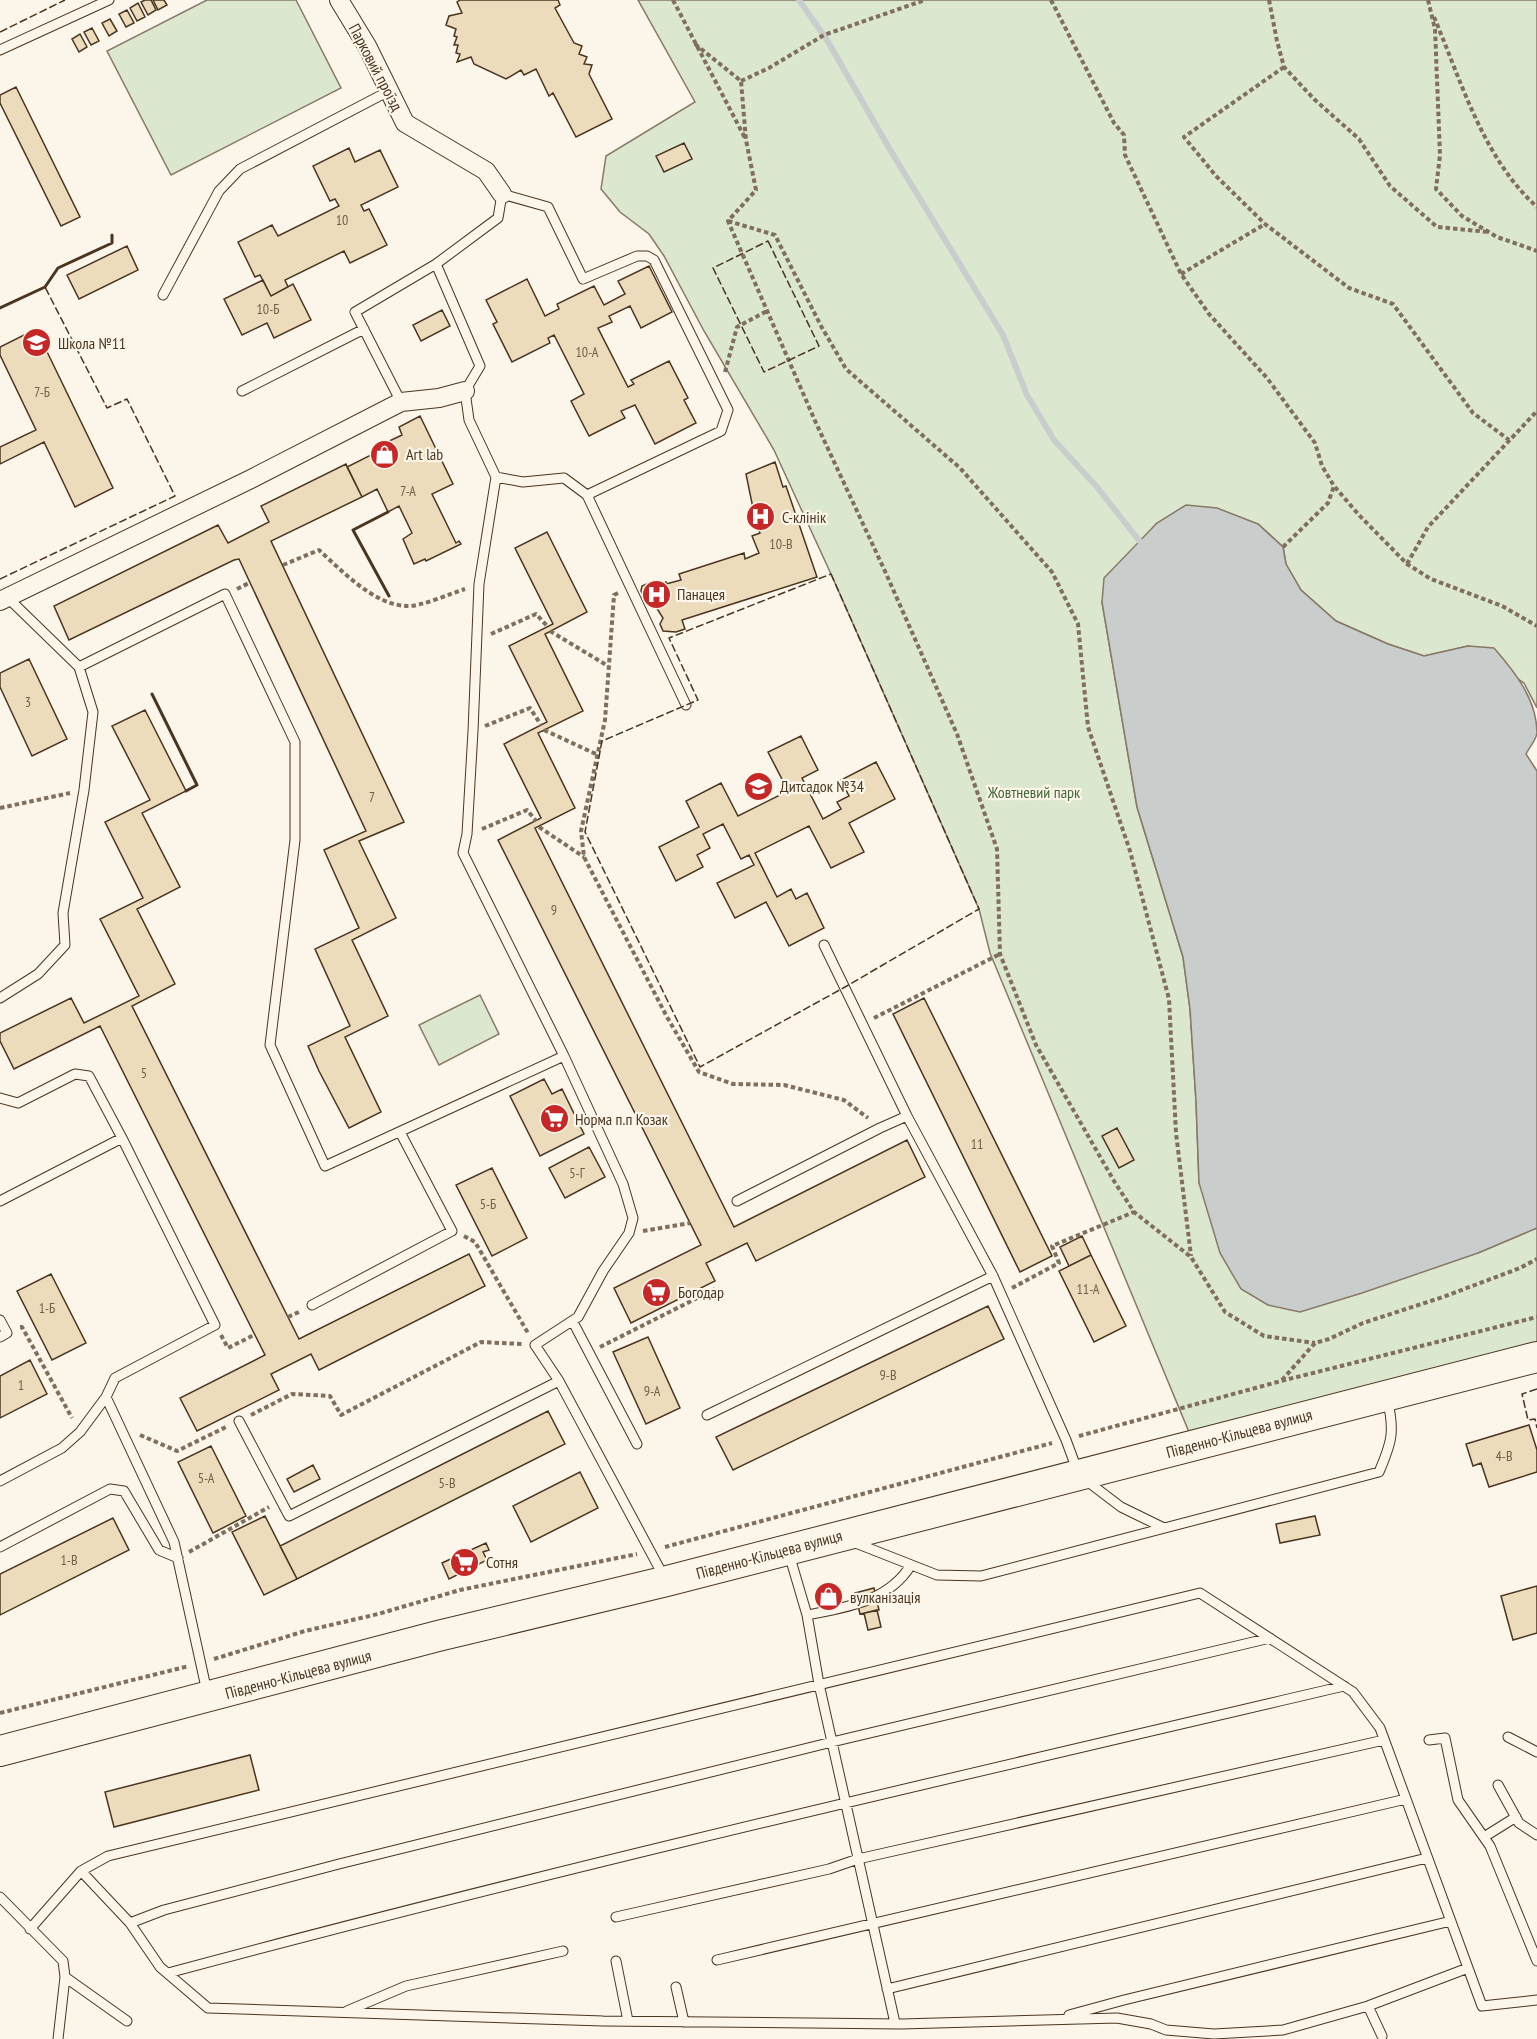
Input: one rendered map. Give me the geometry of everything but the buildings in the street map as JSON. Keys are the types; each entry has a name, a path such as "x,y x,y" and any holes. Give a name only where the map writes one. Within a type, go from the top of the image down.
{"main road":[{"name":"Південно-Кільцева вулиця","path":"0,1751 438,1636 667,1581 1537,1356"}],"street":[{"name":"Парковий проїзд","path":"339,0 367,46 405,123 486,171 502,194"},
{"path":"4,599 252,479 401,402 440,398 465,391"}],"lane":[{"path":"0,50 109,0"},
{"path":"164,295 219,191 228,179 240,169 389,91"},
{"path":"401,402 355,312 436,264 498,218 502,194 548,207 583,279 637,256 647,256 654,260 728,410 721,431 587,495"},
{"path":"436,264 480,366 465,391 469,420 496,477 479,584 467,834 463,853 564,1056 624,1184 633,1218 629,1233 603,1271 578,1317 535,1345 559,1381 667,1581"},
{"path":"242,391 364,329"},
{"path":"496,477 523,482 564,478 587,495 686,705"},
{"path":"79,667 225,594 295,742 295,840 270,1045 325,1166 564,1056"},
{"path":"0,998 38,974 65,945 63,913 84,790 93,712 79,667 4,599"},
{"path":"824,945 907,1116 993,1276 1066,1440 1079,1475 1121,1507 1164,1528"},
{"path":"0,1098 18,1103 75,1074 88,1076 122,1138 215,1325 115,1378 106,1396 80,1432 62,1448 0,1481"},
{"path":"737,1201 907,1116"},
{"path":"312,1305 452,1231 400,1132"},
{"path":"0,1201 122,1138"},
{"path":"706,1415 993,1276"},
{"path":"0,1320 3,1335"},
{"path":"573,1322 637,1444"},
{"path":"239,1421 289,1516 559,1381"},
{"path":"836,1536 937,1575 981,1576 1379,1472 1390,1445 1392,1420 1386,1395"},
{"path":"106,1396 174,1542 208,1698"},
{"path":"0,1547 110,1489 124,1491 159,1550 178,1558"},
{"path":"787,1549 807,1615 819,1684 895,2024"},
{"path":"807,1615 844,1607 885,1593 902,1578 910,1564"},
{"path":"30,1929 81,1871 108,1856 1200,1593 1353,1692 1380,1728 1482,2006 1537,2000"},
{"path":"130,1923 164,1910 339,1864 832,1742 1270,1638"},
{"path":"168,1973 321,1932 846,1802 1344,1686"},
{"path":"1508,1737 1537,1752"},
{"path":"1429,1740 1445,1738 1458,1800 1490,1846 1537,1961"},
{"path":"616,1917 829,1869 858,1859 1384,1740"},
{"path":"1498,1785 1519,1823 1537,1835"},
{"path":"717,1960 1406,1799"},
{"path":"1484,1837 1516,1816"},
{"path":"887,1989 1427,1858"},
{"path":"81,1871 130,1923 160,1967 208,2008 684,2022 895,2024 1117,2018 1151,2024 1166,2030 1214,2034 1282,2030 1368,2006 1468,1968"},
{"path":"0,1897 63,1961 65,1977 58,2039"},
{"path":"1056,2019 1124,2000 1451,1921"},
{"path":"342,2012 406,1986 563,1951"},
{"path":"616,1960 627,2021"},
{"path":"65,1977 127,2021"},
{"path":"676,1987 684,2022"},
{"path":"1368,2006 1382,2036"}],"path":[{"path":"673,0 746,140"},
{"path":"741,81 769,68 828,34 925,0"},
{"path":"1051,0 1114,123 1124,135 1125,155 1181,274 1209,314 1267,378 1315,443 1322,466 1335,486 1359,515 1407,564 1431,579 1502,606 1537,626"},
{"path":"1269,0 1284,67 1314,99 1359,139 1390,186 1437,227 1489,232"},
{"path":"1428,0 1481,129 1500,165 1520,192 1537,207"},
{"path":"1431,8 1435,29 1440,155 1436,189 1462,216 1489,232 1537,252"},
{"path":"695,44 741,81 746,140 756,190 728,221"},
{"path":"1284,67 1184,136 1216,176 1265,224 1349,288 1393,304 1473,413 1509,440"},
{"path":"728,221 957,734 997,849 1000,954 1036,1045 1134,1212 1191,1257 1225,1312 1264,1336 1315,1343 1329,1340 1364,1323 1443,1297 1537,1261"},
{"path":"728,221 775,235 821,326 846,369 960,468 1052,572 1078,624 1088,727 1130,851 1169,999 1176,1133 1191,1257"},
{"path":"1181,274 1265,224"},
{"path":"722,379 737,327 767,311"},
{"path":"1407,564 1428,527 1537,411"},
{"path":"1283,547 1328,503 1335,486"},
{"path":"283,565 319,550 347,577 386,603 409,607 479,584"},
{"path":"630,586 614,595 604,720 581,831 584,857 667,1017 699,1072 733,1084 784,1085 844,1100 880,1128"},
{"path":"477,640 536,614 549,629 609,666"},
{"path":"473,731 530,708 541,725"},
{"path":"544,730 596,754"},
{"path":"0,808 84,790"},
{"path":"467,834 527,810 536,820"},
{"path":"539,827 584,857"},
{"path":"862,1024 1000,954"},
{"path":"1001,1294 1059,1263 1052,1246 1134,1212"},
{"path":"629,1233 690,1223"},
{"path":"452,1231 475,1242 535,1345"},
{"path":"589,1352 715,1289"},
{"path":"0,1713 199,1663 305,1631 378,1614 460,1590 650,1552 1281,1381 1537,1317"},
{"path":"215,1325 228,1348 254,1335"},
{"path":"3,1335 22,1327 80,1432"},
{"path":"122,1428 177,1451 292,1394 330,1396 341,1415 481,1342 535,1345"},
{"path":"1281,1381 1315,1343"},
{"path":"178,1558 281,1500"}],"green space":[{"path":"207,0 296,0 341,88 171,175 107,51"},
{"name":"Жовтневий парк","path":"638,0 1537,0 1537,708 1524,683 1468,646 1424,656 1388,644 1336,621 1301,590 1286,564 1283,547 1258,524 1157,523 1135,548 1102,602 1137,807 1183,957 1190,1009 1199,1183 1478,1253 1537,1228 1537,1356 1194,1444 990,953 979,909 774,450 704,331 664,256 649,234 620,212 601,189 606,156 695,102"},
{"path":"480,995 499,1034 439,1065 419,1025"}],"shaded area":[{"path":"1186,505 1217,508 1258,524 1283,547 1286,564 1301,590 1336,621 1388,644 1424,656 1468,646 1494,648 1523,686 1536,721 1537,733 1526,754 1537,771 1537,1228 1478,1253 1300,1312 1268,1305 1241,1289 1220,1253 1199,1183 1190,1009 1183,957 1137,807 1102,602 1104,578 1157,523"}],"waterway":[{"path":"799,0 827,40 889,148 1003,335 1027,395 1054,440 1097,487 1145,548"}],"fence":[{"path":"0,32 65,0"},
{"path":"768,241 819,346 764,372 713,268 768,241"},
{"path":"0,579 175,496 127,399 107,408 45,287"},
{"path":"831,574 979,909 845,987 700,1067 585,832 602,741 698,700 669,638 831,574"},
{"path":"1537,1389 1522,1394 1528,1420 1535,1419 1537,1428"}],"wall":[{"path":"0,308 45,287 58,268 112,243 112,235"},
{"path":"388,512 353,530 389,596"},
{"path":"152,694 197,785 186,791"}],"place":[{"name":"Школа №11","path":"37,343"},
{"name":"Art lab","path":"385,454"},
{"name":"С-клінік","path":"761,517"},
{"name":"Панацея","path":"656,594"},
{"name":"Дитсадок №34","path":"759,786"},
{"name":"Норма п.п Козак","path":"554,1119"},
{"name":"Богодар","path":"657,1292"},
{"name":"Сотня","path":"465,1562"},
{"name":"вулканізація","path":"829,1597"}]}
